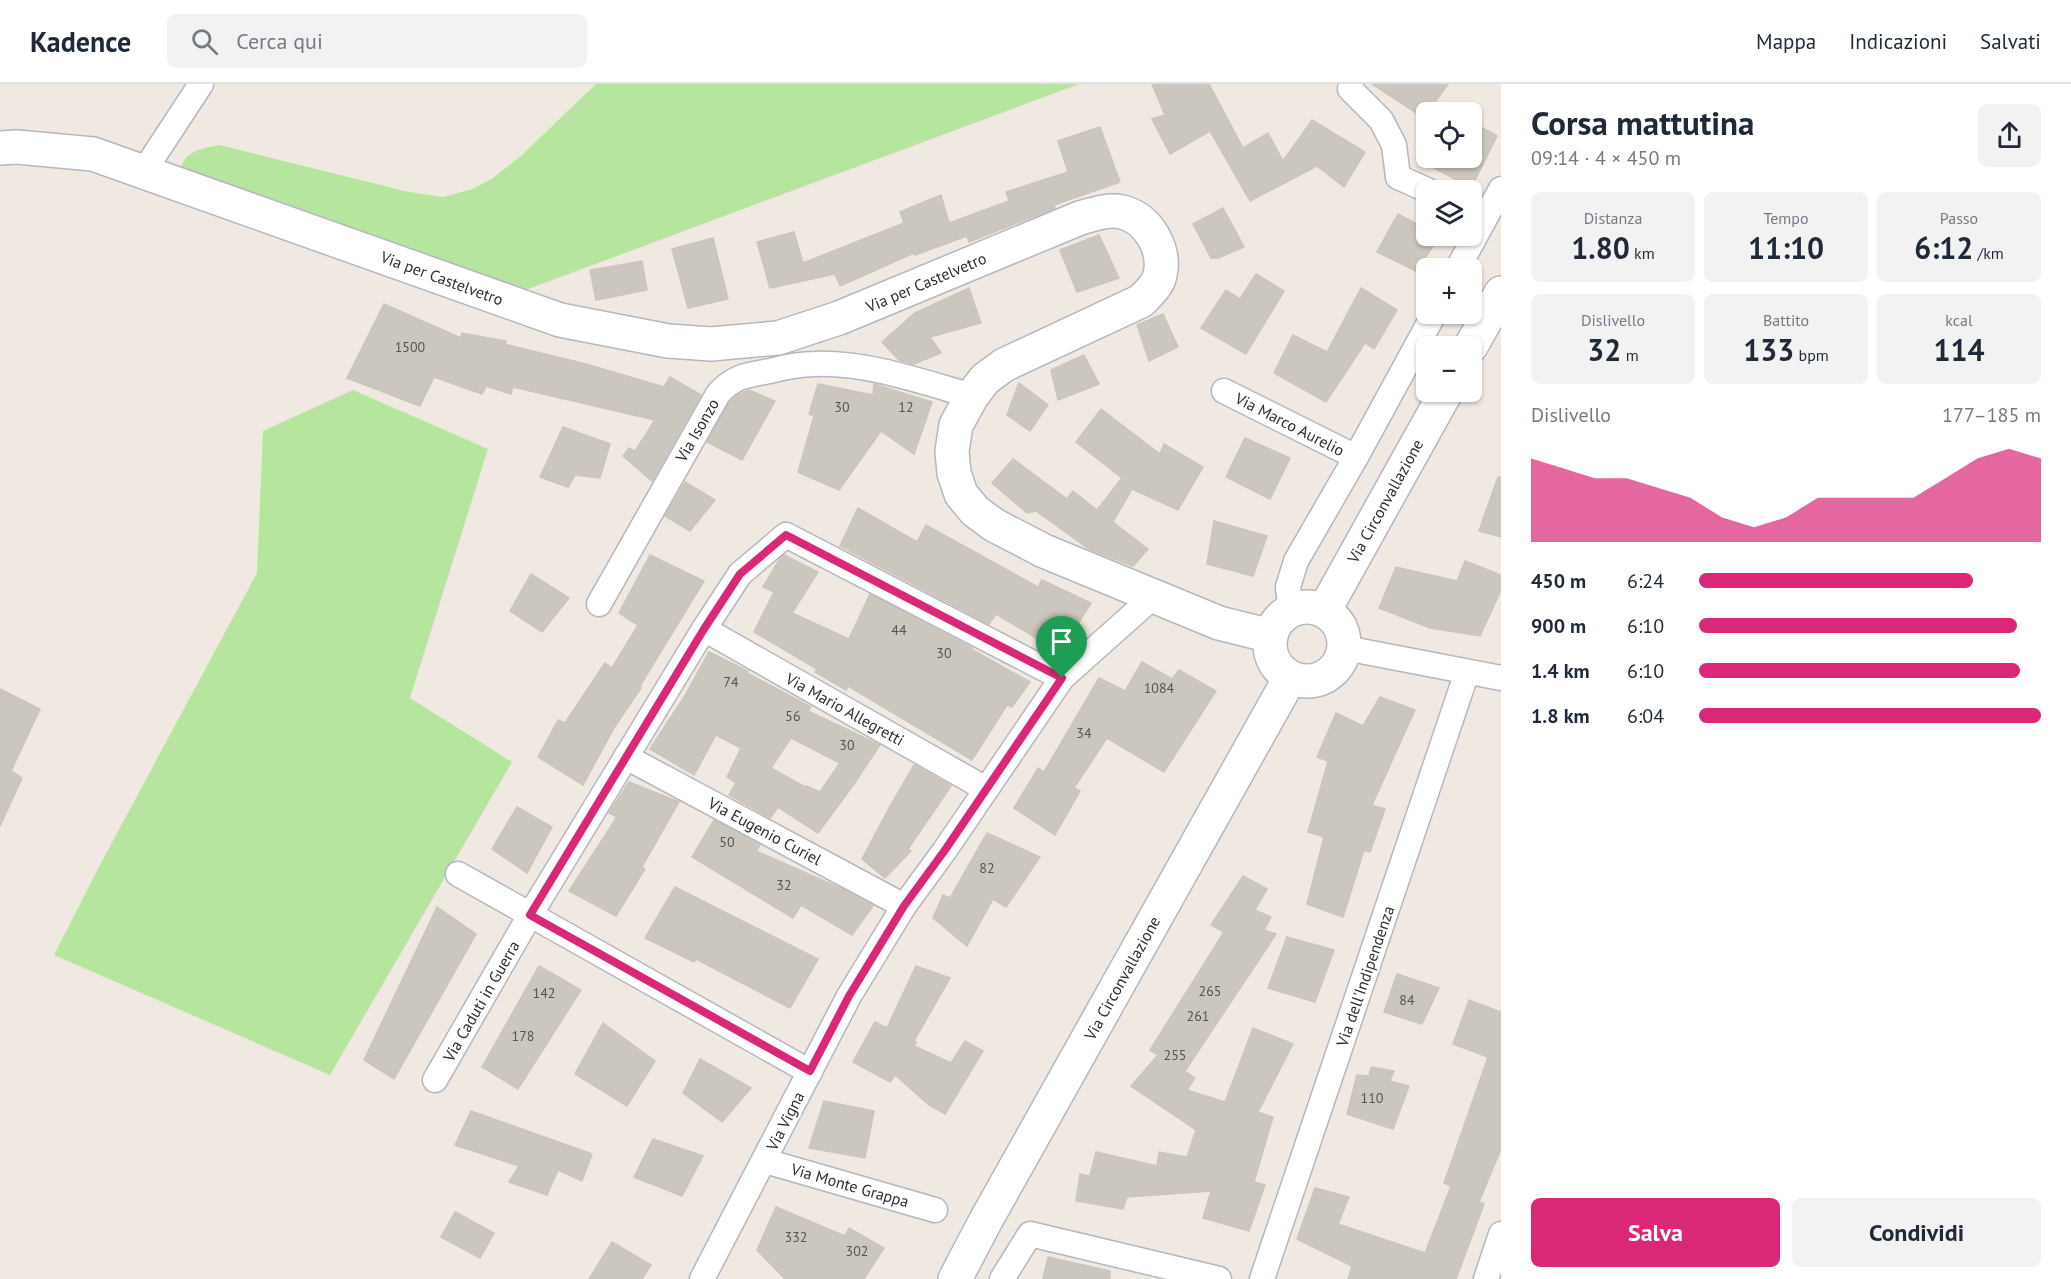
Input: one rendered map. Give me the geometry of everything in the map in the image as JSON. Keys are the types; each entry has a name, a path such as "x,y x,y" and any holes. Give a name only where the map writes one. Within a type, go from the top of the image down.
{"street":[{"path":"144,171 201,84"},
{"path":"1350,89 1381,120 1394,146 1398,177 1416,185"},
{"name":"Via per Castelvetro","path":"0,148 17,147 93,154 560,320 659,339 711,344 778,338 839,318 1080,218 1104,212 1122,212 1137,219 1152,232 1160,253 1160,275 1153,289 1141,301 1004,365 985,379 972,396 956,425 952,451 954,473 961,494 975,511 994,525 1044,551 1220,622 1271,636"},
{"path":"1482,211 1501,189"},
{"path":"1477,336 1501,293"},
{"name":"Via Marco Aurelio","path":"1291,611 1288,587 1296,561 1429,324"},
{"name":"Via Isonzo","path":"599,604 717,394 727,383 739,377 799,365 818,364 903,375 972,396"},
{"name":"Via Marco Aurelio","path":"1224,391 1356,457"},
{"name":"Via Circonvallazione","path":"1324,611 1440,402"},
{"name":"Via Caduti in Guerra","path":"435,1080 530,915 704,629 740,574 786,535 1062,678"},
{"name":"Via Vigna","path":"702,1279 849,996 904,906 1062,678 1154,596"},
{"path":"1308,607 1324,611 1332,616 1342,630 1345,648 1338,665 1325,677 1308,681 1290,678 1274,660 1271,652 1271,636 1278,621 1291,611 1308,607"},
{"name":"Via Mario Allegretti","path":"704,629 986,789"},
{"path":"1345,648 1501,678"},
{"name":"Via dell'Indipendenza","path":"1262,1279 1467,672"},
{"name":"Via Circonvallazione","path":"955,1279 1290,678"},
{"name":"Via Eugenio Curiel","path":"626,757 904,906"},
{"path":"458,874 810,1071"},
{"name":"Via Monte Grappa","path":"765,1161 934,1210"},
{"path":"1002,1279 1030,1234 1219,1279"},
{"path":"1486,1279 1501,1234"}],"green space":[{"path":"596,84 1079,84 520,292 179,178 183,162 187,157 197,151 219,145 409,192 443,197 473,189 493,178 522,155"},
{"path":"353,390 488,449 410,698 512,762 330,1075 54,955 257,573 263,431"}],"building":[{"path":"1152,84 1209,84 1243,148 1268,133 1283,161 1312,120 1365,152 1344,187 1317,166 1250,201 1210,131 1170,154 1152,119 1165,115"},
{"path":"1372,84 1448,84 1435,102 1416,102 1416,113"},
{"path":"1100,127 1120,182 1054,205 1055,208 969,242 967,236 915,255 914,253 840,286 835,274 770,288 757,242 794,232 803,263 904,223 900,212 941,195 949,223 1009,201 1006,192 1068,172 1058,141"},
{"path":"1482,128 1497,136 1486,158 1482,155"},
{"path":"1434,168 1481,168 1475,180 1456,180"},
{"path":"1223,208 1244,247 1218,258 1211,258 1193,224"},
{"path":"1398,214 1416,224 1416,246 1433,246 1425,258 1416,258 1416,271 1377,252"},
{"path":"1099,235 1119,278 1077,292 1060,250"},
{"path":"713,238 728,299 688,308 672,249"},
{"path":"642,261 647,290 596,300 590,270"},
{"path":"1256,274 1284,291 1246,354 1201,328 1226,290 1240,299"},
{"path":"969,288 981,323 930,337 941,353 914,364 899,360 882,342 915,313"},
{"path":"1361,288 1397,310 1374,349 1365,343 1326,402 1274,373 1293,335 1327,352"},
{"path":"384,304 461,338 462,333 506,341 504,344 586,364 664,387 670,377 701,395 652,481 623,456 629,448 635,451 655,420 513,387 511,394 486,386 482,394 434,377 420,406 347,378"},
{"path":"1163,314 1178,347 1149,361 1137,325"},
{"path":"1084,355 1099,384 1058,400 1051,370"},
{"path":"1019,383 1048,405 1030,431 1007,415"},
{"path":"818,384 873,395 874,384 932,402 914,454 881,431 839,490 798,472 814,416 809,414"},
{"path":"749,390 775,401 742,460 707,442 729,403 738,395"},
{"path":"1101,409 1160,454 1164,444 1203,467 1178,510 1132,489 1113,522 1148,549 1133,566 1089,549 1036,511 1027,513 992,483 1013,459 1067,499 1073,491 1097,510 1122,478 1076,442"},
{"path":"563,427 610,444 600,478 575,475 568,487 540,477"},
{"path":"1245,438 1290,458 1270,499 1226,477"},
{"path":"1498,477 1501,477 1501,537 1479,531"},
{"path":"685,482 715,500 690,531 665,516"},
{"path":"858,508 917,542 926,525 1038,587 1042,580 1091,603 1060,652 996,614 989,624 840,546"},
{"path":"1214,521 1267,536 1253,576 1207,564"},
{"path":"650,555 704,581 640,686 641,688 614,728 583,785 538,757 558,720 565,723 605,663 612,668 638,625 619,613"},
{"path":"784,555 818,572 792,613 849,639 870,594 972,648 1030,682 1012,707 1007,705 972,760 848,686 846,690 815,672 817,669 754,632 774,592 763,587"},
{"path":"1465,561 1501,575 1501,590 1480,636 1430,628 1379,608 1396,567 1457,581"},
{"path":"531,574 569,598 542,632 510,611"},
{"path":"709,652 811,707 808,711 880,745 818,833 778,807 770,818 729,795 736,783 727,777 741,748 716,735 694,775 650,749 684,697","holes":["791,738 840,763 820,792 805,787 771,768"]},
{"path":"1142,662 1172,679 1179,670 1216,691 1164,772 1107,738 1074,788 1080,791 1055,835 1014,808 1038,768 1044,772 1099,678 1125,691"},
{"path":"0,689 40,709 11,771 22,778 0,826"},
{"path":"1380,697 1415,710 1372,805 1385,809 1370,852 1364,850 1343,917 1307,904 1324,837 1308,832 1328,761 1317,757 1336,713 1363,726"},
{"path":"914,765 951,786 908,849 911,851 885,878 862,859"},
{"path":"629,782 679,802 642,867 645,869 616,916 569,891 617,817 609,813"},
{"path":"517,807 552,827 527,873 492,849"},
{"path":"714,820 760,845 756,851 840,888 873,906 852,935 801,905 793,918 692,857"},
{"path":"987,833 1040,857 1006,907 993,899 967,946 933,918 943,895 950,898"},
{"path":"1243,876 1267,889 1255,910 1271,917 1264,930 1276,934 1185,1071 1195,1078 1187,1090 1225,1102 1253,1028 1293,1044 1258,1112 1273,1117 1254,1182 1265,1185 1249,1231 1203,1218 1211,1191 1127,1197 1123,1209 1076,1201 1080,1174 1090,1176 1096,1152 1157,1166 1159,1152 1187,1157 1196,1130 1131,1086 1158,1055 1150,1050 1224,932 1211,925"},
{"path":"675,887 818,959 790,1008 696,959 694,962 645,938"},
{"path":"437,907 476,934 394,1079 364,1060"},
{"path":"1287,937 1334,950 1315,1002 1268,988"},
{"path":"539,966 581,990 518,1089 482,1067"},
{"path":"916,966 950,978 914,1041 916,1042 914,1046 951,1063 965,1041 983,1051 945,1114 929,1105 895,1075 890,1082 853,1062 875,1022 887,1028"},
{"path":"1397,974 1439,988 1422,1024 1384,1012"},
{"path":"1469,1000 1501,1012 1501,1149 1479,1202 1484,1204 1456,1279 1348,1279 1352,1266 1297,1239 1315,1188 1349,1197 1338,1224 1425,1253 1451,1186 1444,1183 1488,1057 1453,1044"},
{"path":"603,1023 655,1061 627,1106 575,1074"},
{"path":"700,1059 751,1088 722,1122 683,1093"},
{"path":"1371,1067 1394,1071 1390,1081 1409,1086 1393,1129 1347,1114 1357,1075 1369,1076"},
{"path":"824,1101 874,1111 865,1158 809,1148"},
{"path":"471,1111 592,1154 582,1181 558,1170 547,1195 509,1182 519,1166 455,1145"},
{"path":"653,1139 703,1156 682,1196 634,1177"},
{"path":"776,1207 845,1236 849,1228 884,1248 864,1279 785,1279 757,1250"},
{"path":"455,1212 494,1233 480,1258 441,1237"},
{"path":"612,1242 651,1265 642,1279 589,1279"},
{"path":"1048,1257 1110,1271 1110,1279 1043,1279"}],"route":[{"path":"786,535 1062,678 945,850 904,906 849,996 810,1071 530,915 704,629 740,574 786,535"}]}
